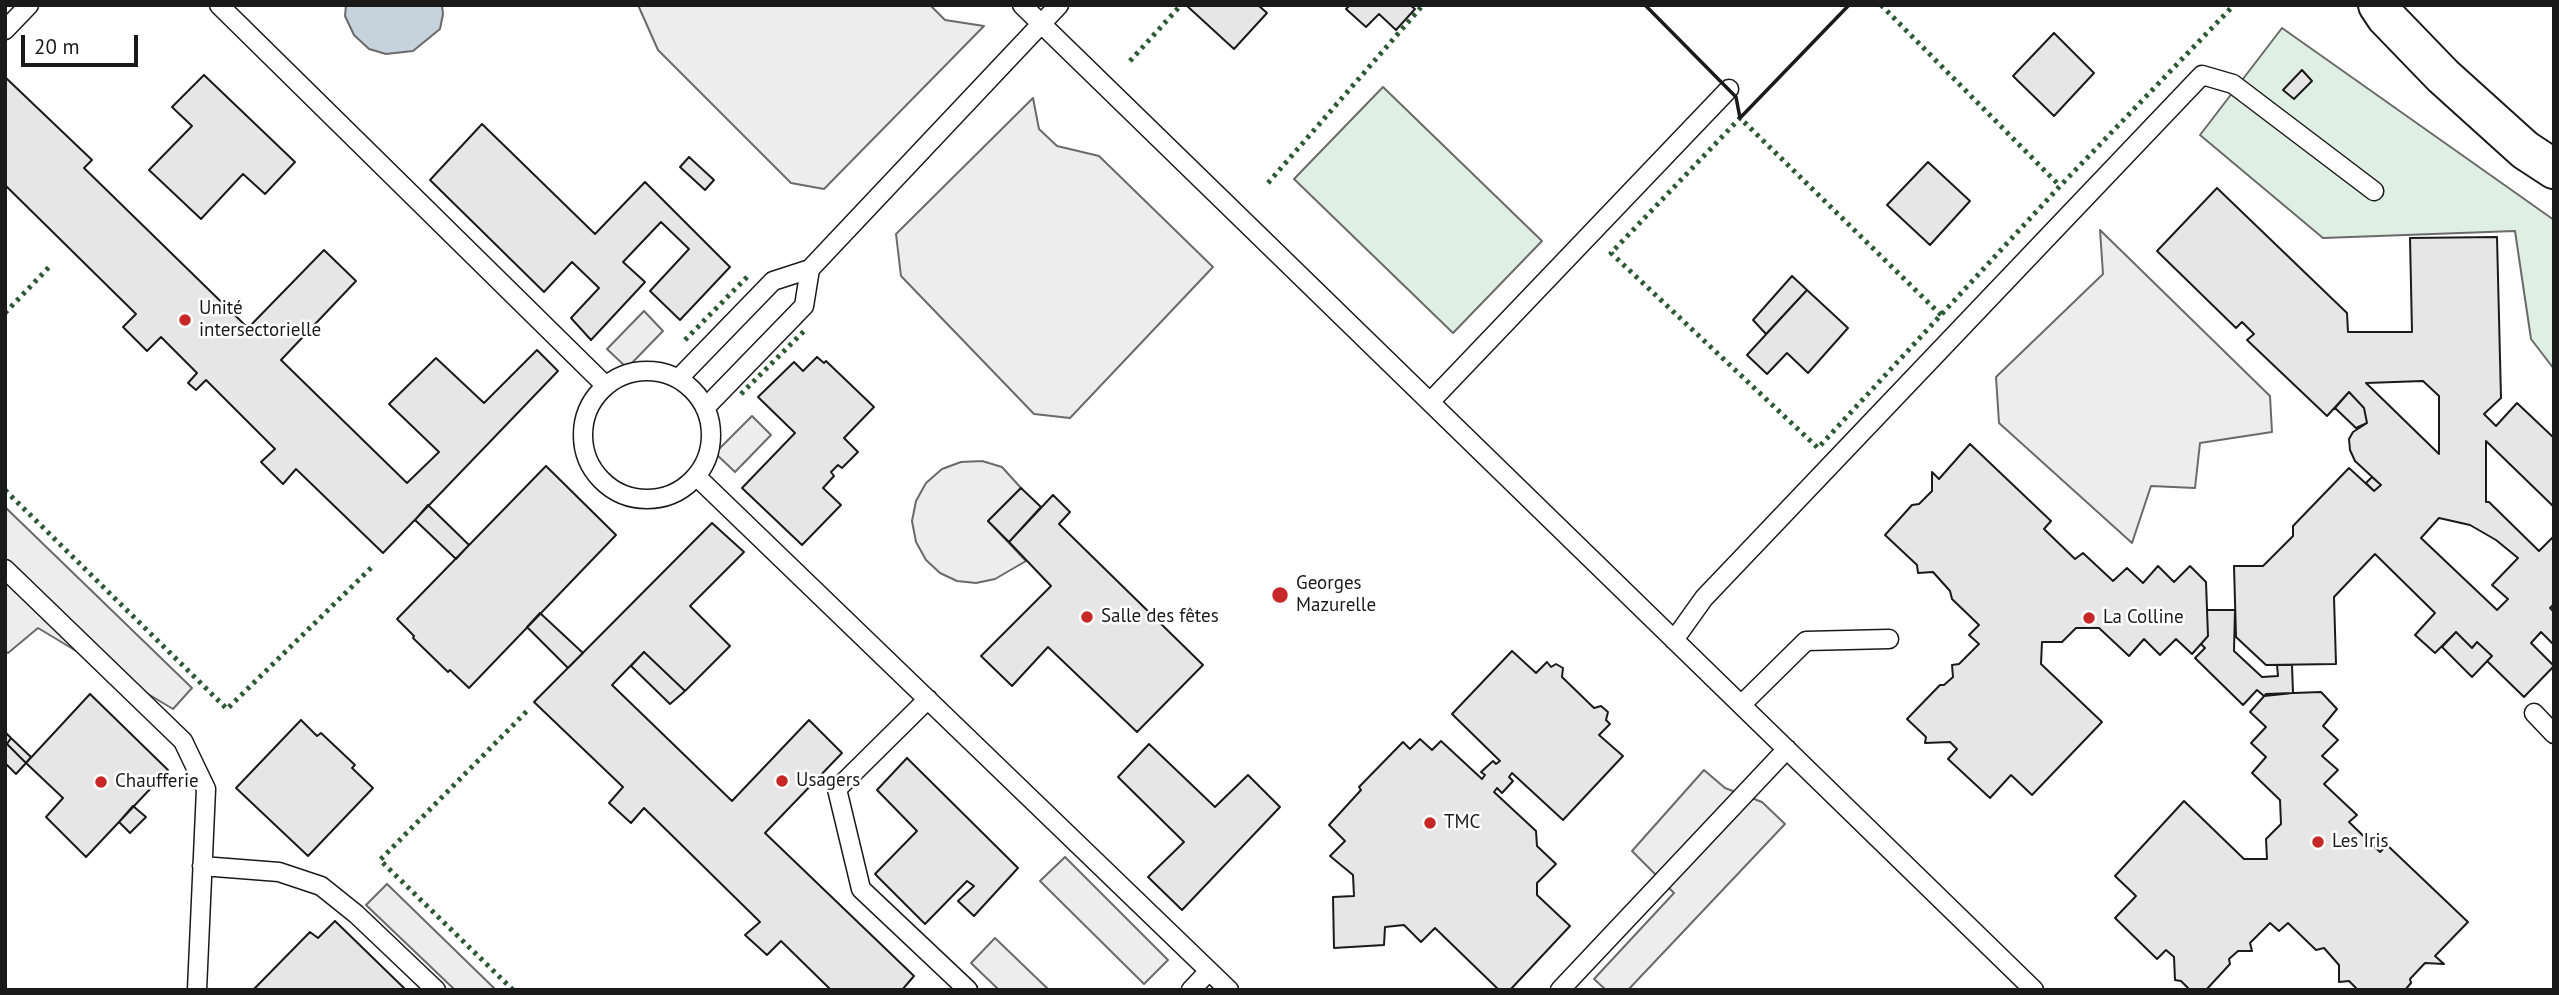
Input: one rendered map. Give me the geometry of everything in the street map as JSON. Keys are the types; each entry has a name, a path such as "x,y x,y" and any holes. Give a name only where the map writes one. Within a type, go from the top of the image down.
{"main road":[{"path":"2378,5 2386,17 2443,76 2525,150 2554,169"}],"lane":[{"path":"5,30 29,5"},
{"path":"219,5 606,386"},
{"path":"1022,5 2034,990"},
{"path":"678,379 773,281 810,269 1059,5"},
{"path":"1674,640 1704,598 2202,75 2233,84 2374,191"},
{"path":"1430,402 1728,89"},
{"path":"705,408 804,306 810,269"},
{"path":"641,371 678,379 694,392 705,408 710,425 706,460 696,476 680,490 661,498 639,499 619,493 602,481 589,463 583,443 584,422 592,402 606,386 622,376 641,371"},
{"path":"696,476 1229,990"},
{"path":"5,569 183,741 206,789 197,990"},
{"path":"1741,705 1806,641 1889,639"},
{"path":"928,699 837,789 861,888 968,990"},
{"path":"2534,713 2554,734"},
{"path":"1560,990 1787,749"},
{"path":"202,866 279,872 321,886 356,914 436,990"},
{"path":"1191,990 1209,971"}],"green space":[{"path":"2282,28 2554,220 2554,369 2531,339 2515,231 2323,238 2200,135"},
{"path":"1383,87 1542,241 1453,333 1294,179"}],"shaded area":[{"path":"346,5 442,5 443,14 440,29 413,51 386,54 369,49 354,35 345,16"},
{"path":"638,5 930,5 945,20 984,26 824,189 791,183 658,50"},
{"path":"1033,98 1039,129 1057,146 1099,156 1213,267 1070,418 1034,414 901,276 896,234"},
{"path":"2100,230 2270,396 2272,432 2200,443 2195,488 2151,486 2132,543 1999,423 1996,377 2103,274"},
{"path":"644,311 663,331 627,368 607,349"},
{"path":"752,416 771,435 735,472 715,453"},
{"path":"982,461 1002,467 1021,488 988,521 1026,561 995,579 976,583 957,581 940,573 926,560 916,542 912,521 916,501 926,483 942,469 961,462"},
{"path":"5,507 192,688 173,709 38,628 8,653 5,651"},
{"path":"1704,770 1725,788 1762,802 1785,824 1628,990 1606,990 1594,979 1674,893 1632,851"},
{"path":"1065,857 1168,960 1144,984 1040,881"},
{"path":"387,884 496,990 455,990 366,905"},
{"path":"995,938 1049,990 999,990 971,963"}],"building":[{"path":"1186,5 1258,5 1267,13 1234,49"},
{"path":"1350,5 1410,5 1415,9 1396,30 1379,14 1366,27 1346,9"},
{"path":"2054,33 2094,73 2054,116 2013,76"},
{"path":"2302,70 2312,81 2294,99 2283,90"},
{"path":"204,75 295,162 265,194 243,174 201,219 149,170 192,126 172,107"},
{"name":"Unité intersectorielle","path":"5,77 92,160 84,168 248,328 324,250 356,281 281,360 407,483 439,452 389,404 436,358 484,403 537,350 558,371 383,553 296,469 283,484 261,462 275,449 206,380 196,390 188,383 197,373 161,337 147,351 123,327 136,314 5,185"},
{"path":"482,124 595,234 645,182 730,267 680,320 650,291 689,249 661,222 623,262 645,282 591,340 571,318 599,288 572,262 544,292 430,180"},
{"path":"689,157 714,180 705,190 680,167"},
{"path":"1928,162 1970,201 1930,245 1887,205"},
{"path":"2217,188 2347,313 2348,332 2412,332 2410,238 2497,237 2501,398 2484,414 2496,426 2517,403 2554,438 2554,507 2486,441 2486,502 2539,551 2554,536 2554,604 2550,608 2554,612 2554,645 2541,632 2531,643 2554,666 2524,697 2487,661 2492,656 2477,642 2472,648 2456,632 2435,653 2415,635 2435,613 2375,554 2334,597 2336,664 2266,665 2236,637 2234,566 2263,566 2293,536 2293,526 2349,468 2374,491 2381,485 2355,461 2350,450 2349,439 2353,432 2367,423 2364,408 2349,392 2327,416 2247,340 2254,334 2242,322 2236,328 2157,251","holes":["2423,381 2439,396 2439,454 2366,383","2439,518 2470,525 2496,540 2518,558 2492,585 2508,599 2497,610 2421,538"]},
{"path":"1792,276 1807,290 1766,334 1753,320"},
{"path":"1807,290 1848,328 1808,373 1787,353 1767,374 1747,355"},
{"path":"817,357 824,363 826,361 874,407 844,438 858,452 842,468 838,465 831,472 834,476 823,488 841,505 802,545 742,488 795,433 758,397 794,362 803,371"},
{"path":"2349,392 2364,408 2367,423 2356,428 2335,408"},
{"name":"La Colline","path":"1970,444 2051,521 2044,529 2075,559 2083,553 2113,581 2127,568 2143,583 2158,566 2174,582 2190,566 2206,582 2208,636 2192,654 2176,639 2160,655 2144,639 2129,656 2099,628 2076,628 2062,642 2042,642 2041,664 2102,722 2032,795 2011,775 1990,798 1948,759 1957,749 1950,742 1925,743 1926,737 1907,719 1940,685 1953,677 1952,665 1959,664 1979,644 1969,635 1979,625 1952,599 1950,591 1933,572 1918,573 1917,565 1885,535 1912,505 1919,504 1932,491 1932,472 1939,479"},
{"path":"546,466 616,535 469,688 450,670 448,672 397,619"},
{"path":"2372,477 2381,485 2374,491 2366,483"},
{"path":"1021,488 1041,507 1009,542 988,521"},
{"name":"Salle des fêtes","path":"1053,495 1070,512 1059,524 1203,665 1137,732 1048,647 1012,686 981,656 1051,586 1009,542"},
{"path":"428,505 469,545 456,559 415,520"},
{"path":"712,523 744,552 690,606 730,646 685,691 644,652 612,685 732,801 809,720 842,753 765,833 914,976 902,990 831,990 781,941 767,955 745,935 760,922 644,808 631,823 609,803 623,787 534,702"},
{"path":"2207,610 2235,610 2234,651 2262,677 2278,676 2277,665 2292,665 2293,693 2264,696 2257,690 2243,705 2195,658 2205,648 2201,644 2208,636"},
{"path":"540,613 583,653 568,668 527,627"},
{"path":"2456,632 2472,648 2477,642 2492,656 2472,677 2442,647"},
{"name":"TMC","path":"1512,651 1536,673 1547,662 1551,667 1556,664 1563,668 1562,677 1594,708 1601,706 1608,712 1606,720 1610,724 1599,735 1623,756 1563,820 1512,773 1509,777 1513,781 1502,793 1497,788 1494,792 1536,831 1537,846 1556,864 1537,883 1537,895 1570,926 1510,990 1499,990 1435,928 1421,942 1404,925 1385,927 1384,945 1334,948 1333,897 1354,896 1353,875 1330,856 1345,841 1329,825 1361,790 1359,787 1403,742 1410,749 1420,739 1432,750 1441,741 1482,779 1485,775 1481,772 1493,761 1496,764 1500,761 1452,714"},
{"path":"644,652 685,691 670,704 631,666"},
{"name":"Les Iris","path":"2321,692 2337,709 2323,726 2338,740 2322,756 2338,770 2324,784 2357,815 2349,822 2380,852 2387,845 2468,922 2435,956 2444,964 2425,963 2410,979 2411,983 2405,990 2358,990 2349,981 2339,982 2339,965 2324,948 2316,950 2288,923 2279,931 2270,923 2250,943 2252,951 2238,951 2206,990 2190,990 2181,981 2175,980 2174,957 2166,950 2157,959 2115,918 2136,896 2115,876 2184,801 2244,859 2267,859 2266,839 2281,824 2280,800 2252,773 2266,757 2251,743 2266,727 2250,712 2266,694"},
{"name":"Chaufferie","path":"90,694 168,770 86,857 46,817 63,798 26,763"},
{"path":"301,720 317,736 321,733 355,765 352,768 373,788 308,856 236,788"},
{"path":"5,732 11,738 7,744 26,763 16,774 5,763"},
{"path":"11,738 31,757 26,763 7,744"},
{"path":"1149,744 1215,807 1248,775 1280,807 1182,910 1148,877 1184,842 1118,777"},
{"path":"907,758 1018,868 974,916 958,901 974,886 967,881 925,924 875,874 917,831 877,790"},
{"path":"133,806 146,817 130,833 119,822"},
{"path":"335,921 406,990 253,990 310,932 318,938"}],"hedge":[{"path":"1130,61 1181,5"},
{"path":"1268,183 1423,5"},
{"path":"1881,5 2060,186"},
{"path":"1941,315 1740,118 1611,253 1818,448 2060,186 2234,5"},
{"path":"5,313 51,265"},
{"path":"685,340 749,275"},
{"path":"741,394 805,330"},
{"path":"5,490 227,709 374,565"},
{"path":"513,990 380,860 529,709"}],"wall":[{"path":"1645,5 1736,97 1740,118 1849,5"}],"place":[{"name":"Unité intersectorielle","path":"185,320"},
{"name":"Georges Mazurelle","path":"1280,595"},
{"name":"Salle des fêtes","path":"1087,617"},
{"name":"La Colline","path":"2089,618"},
{"name":"Usagers","path":"782,781"},
{"name":"Chaufferie","path":"101,782"},
{"name":"TMC","path":"1430,823"},
{"name":"Les Iris","path":"2318,842"}]}
